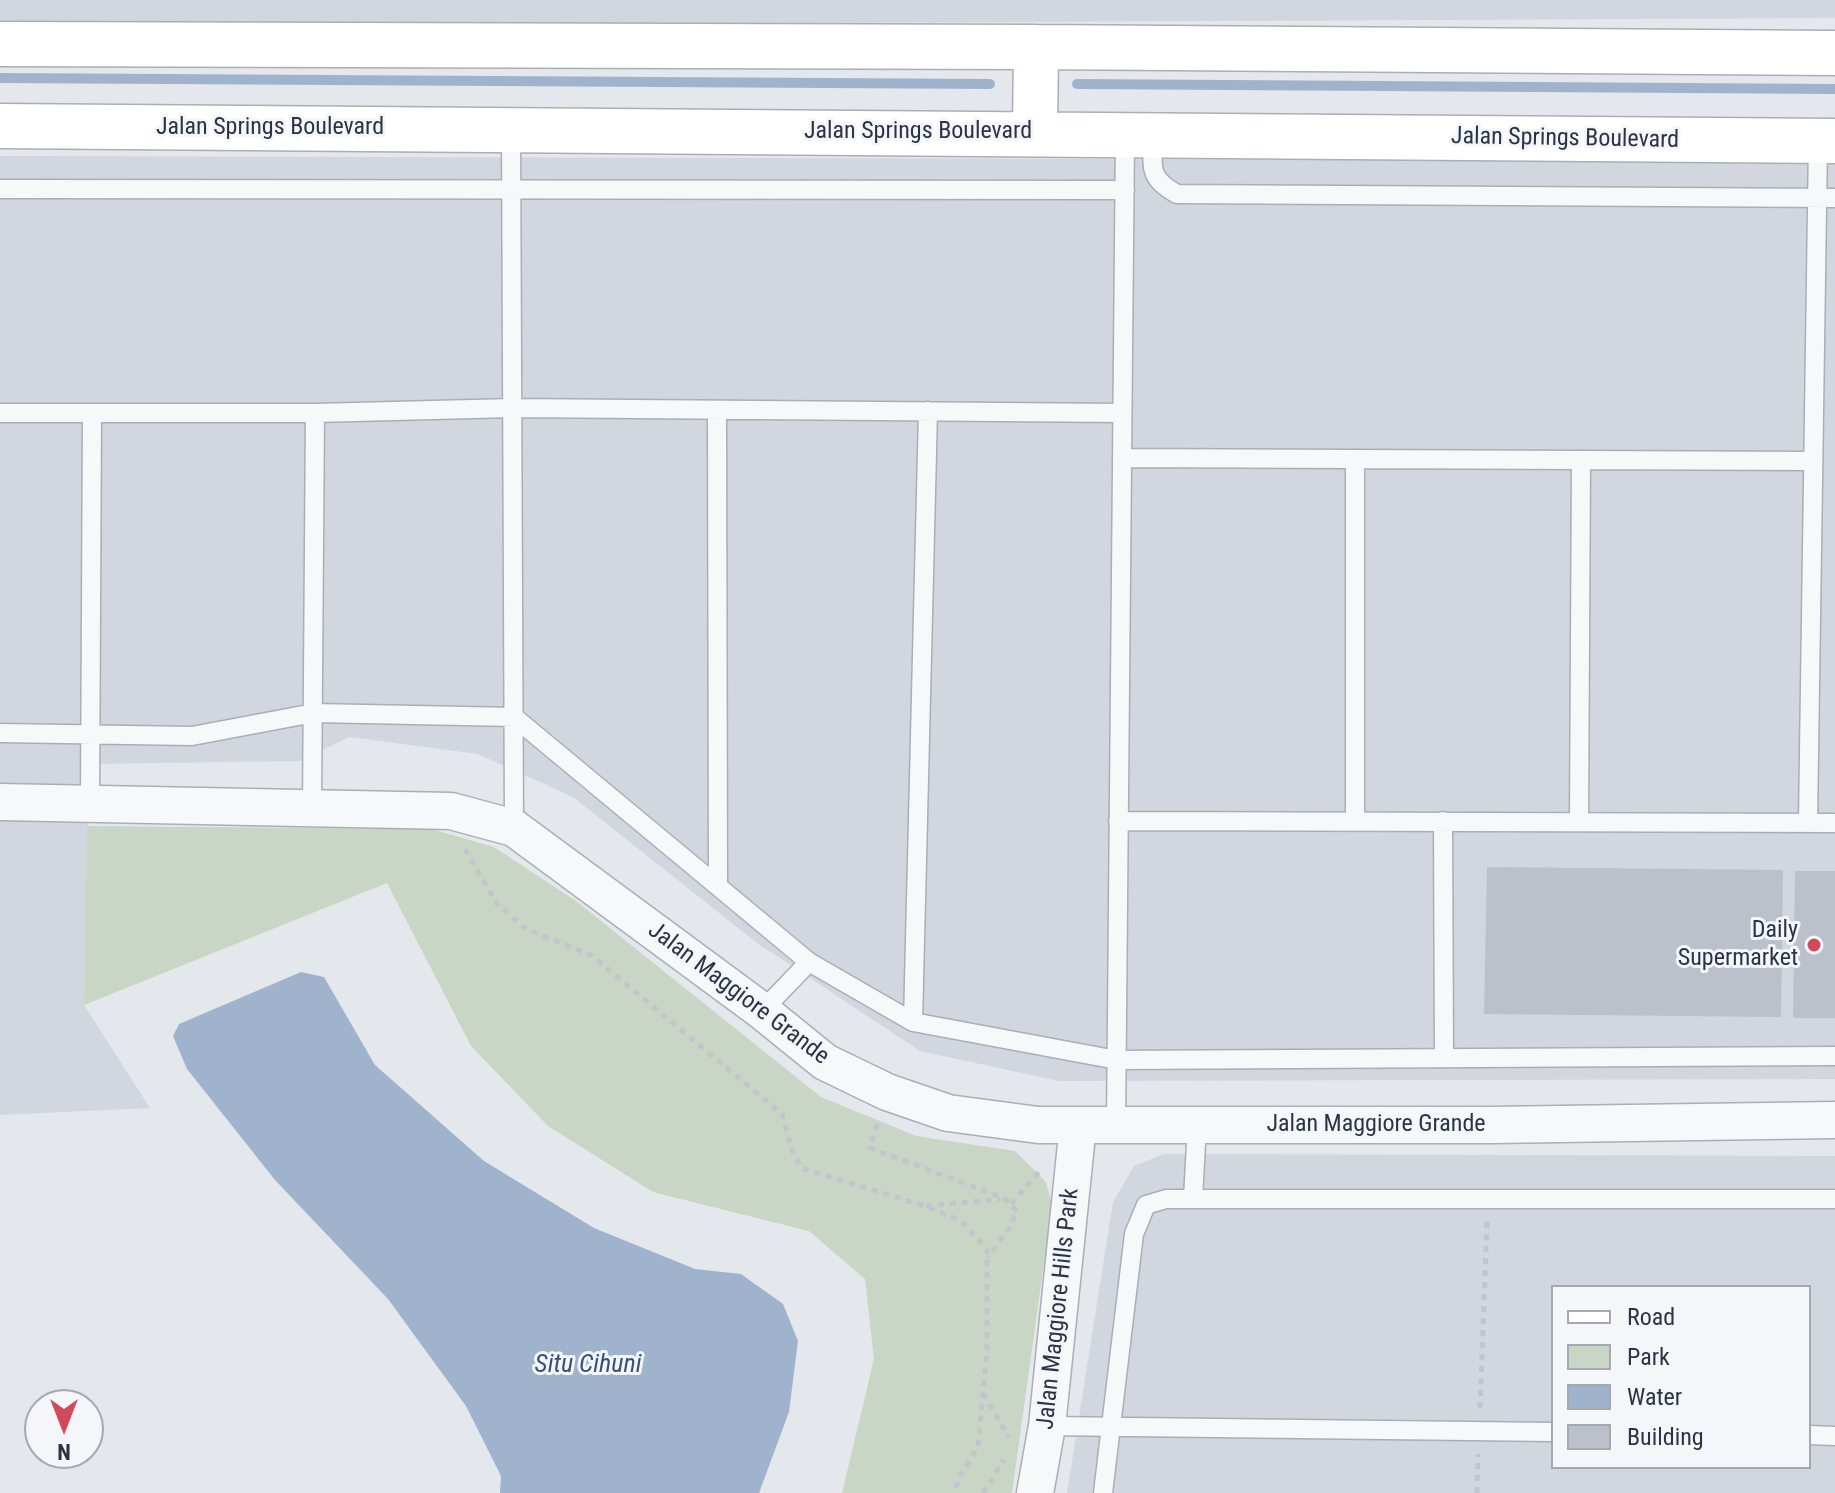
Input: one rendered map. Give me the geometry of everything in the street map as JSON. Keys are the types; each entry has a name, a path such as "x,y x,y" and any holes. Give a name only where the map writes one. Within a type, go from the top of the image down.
{"main road":[{"path":"0,44 1835,53"},
{"path":"1035,133 1036,47"},
{"name":"Jalan Springs Boulevard","path":"0,126 1827,141"}],"street":[{"name":"Jalan Maggiore Grande","path":"0,802 451,811 514,828 762,1011 825,1062 887,1092 948,1113 1038,1125 1491,1125 1830,1114"},
{"name":"Jalan Maggiore Hills Park","path":"1035,1493 1047,1426 1078,1125"}],"lane":[{"path":"511,129 514,828"},
{"path":"1116,1125 1125,190 1140,135"},
{"path":"1140,135 1152,169 1163,187 1177,194 1835,198"},
{"path":"1808,821 1816,197 1827,141"},
{"path":"0,189 1125,190"},
{"path":"0,413 315,413 512,408 1122,413"},
{"path":"717,410 718,886"},
{"path":"913,1022 928,411"},
{"path":"90,802 92,413"},
{"path":"312,808 315,413"},
{"path":"1122,458 1812,461"},
{"path":"1355,459 1355,821"},
{"path":"1579,821 1581,460"},
{"path":"0,733 192,736 314,713 514,717 809,962 913,1022 1117,1060 1835,1056"},
{"path":"1118,821 1835,823"},
{"path":"1443,821 1444,1058"},
{"path":"762,1011 809,962"},
{"path":"1193,1199 1197,1125"},
{"path":"1103,1493 1134,1234 1146,1205 1166,1199 1835,1199"},
{"path":"1047,1426 1551,1432"},
{"path":"1811,1435 1835,1436"}],"path":[{"path":"451,811 468,858 497,904 526,929 591,955 782,1114 791,1148 801,1168 925,1206 961,1221 987,1249 987,1350 978,1447 958,1479 955,1493"},
{"path":"887,1092 870,1148 1004,1198 1017,1211 1009,1229 987,1258"},
{"path":"925,1206 1004,1198"},
{"path":"1477,1493 1488,1199"},
{"path":"983,1493 1005,1457"}],"shaded area":[{"path":"0,0 1835,0 1835,18 0,27"},
{"path":"0,156 1835,161 1835,1079 1059,1081 920,1051 757,943 573,797 478,754 349,737 300,761 89,764 84,1005 150,1108 0,1115"},
{"path":"1164,1154 1835,1156 1835,1493 1067,1493 1113,1202 1134,1166"}],"green space":[{"path":"87,826 431,829 494,847 576,901 821,1097 916,1136 1015,1151 1046,1182 1052,1205 1012,1493 842,1493 874,1359 865,1279 809,1231 653,1192 548,1126 471,1046 387,883 84,1005"}],"water":[{"name":"Situ Cihuni","path":"301,972 324,977 375,1065 484,1161 594,1228 695,1269 741,1274 783,1304 798,1341 789,1412 759,1493 500,1493 501,1476 466,1406 388,1299 275,1180 187,1069 173,1036 179,1024"}],"building":[{"path":"1487,867 1783,870 1781,1017 1484,1014"},
{"name":"Daily Supermarket","path":"1795,871 1835,871 1835,1018 1793,1018"}],"waterway":[{"path":"0,78 990,84"},
{"path":"1077,84 1835,89"}],"place":[{"name":"Daily Supermarket","path":"1814,945"}]}
